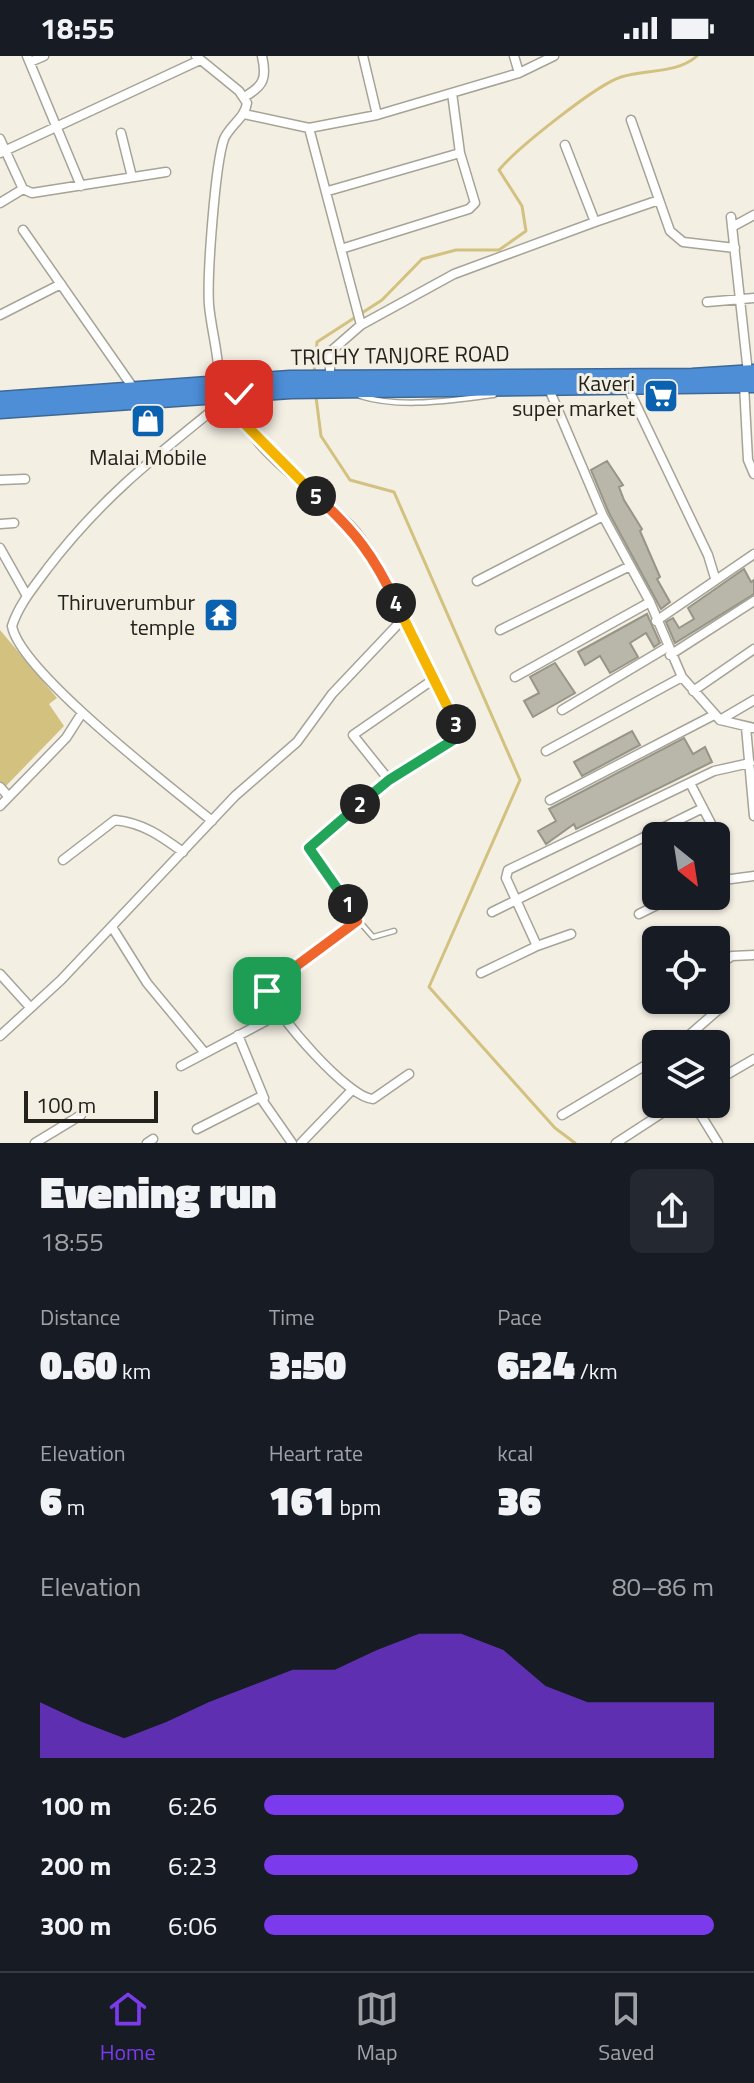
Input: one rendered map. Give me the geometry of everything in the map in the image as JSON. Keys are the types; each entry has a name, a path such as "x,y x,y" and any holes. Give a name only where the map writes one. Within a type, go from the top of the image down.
{"highway":[{"name":"TRICHY TANJORE ROAD","path":"0,411 291,384 692,376 750,379"},
{"name":"TRICHY TANJORE ROAD","path":"332,384 549,389 628,388 750,379"},
{"name":"TRICHY TANJORE ROAD","path":"0,399 134,389 218,389 239,394 291,384"}],"street":[{"path":"44,56 28,59 81,186"},
{"path":"244,97 263,82 266,72 262,56"},
{"path":"363,56 377,115"},
{"path":"514,56 519,73"},
{"path":"244,114 309,128 377,115 452,93 519,73 554,56"},
{"path":"3,152 198,58 244,97 244,114 224,139 217,190 209,304 218,389 214,409 121,484 77,530 27,596 12,626 14,636 25,652 82,713 212,821"},
{"path":"341,249 472,206 475,200 460,153 452,93"},
{"path":"631,120 670,231 683,242 735,248"},
{"path":"309,128 360,322"},
{"path":"121,133 132,177"},
{"path":"0,139 3,152 23,189 41,194 166,172"},
{"path":"565,145 595,222"},
{"path":"328,191 460,153"},
{"path":"0,203 23,189"},
{"path":"332,384 330,352 360,322 454,274 659,200"},
{"path":"754,215 731,222 750,379 748,460 754,474"},
{"path":"23,230 134,389"},
{"path":"0,315 61,284"},
{"path":"707,302 754,298"},
{"path":"628,388 708,555 715,578"},
{"path":"549,389 603,516 628,567 650,602 668,652 682,677 717,717 750,728 754,816"},
{"path":"239,394 238,409 249,429 295,478 353,529 369,550 460,735 389,780 309,848 357,920 268,987 268,996 281,1013 352,1090 373,1099 409,1074"},
{"path":"0,480 25,479"},
{"path":"477,581 603,516"},
{"path":"0,524 14,523"},
{"path":"0,548 27,596"},
{"path":"656,621 754,554"},
{"path":"500,630 628,567"},
{"path":"562,710 754,601"},
{"path":"515,677 650,602"},
{"path":"0,1036 29,1006 61,980 212,821 297,742 332,694 402,620"},
{"path":"693,691 754,649"},
{"path":"546,751 682,677"},
{"path":"389,780 353,735 434,679"},
{"path":"550,800 754,700"},
{"path":"0,806 66,738 82,713"},
{"path":"537,946 506,878 512,867 714,771 750,763"},
{"path":"690,783 710,822"},
{"path":"0,787 8,796"},
{"path":"492,912 703,808"},
{"path":"63,860 115,820 133,822 157,833 183,852"},
{"path":"730,879 754,876"},
{"path":"639,914 647,910"},
{"path":"112,927 147,983 205,1053"},
{"path":"481,973 537,946 571,934"},
{"path":"695,1030 718,1010 720,964 732,956 754,955"},
{"path":"0,974 29,1006"},
{"path":"181,1066 281,1013"},
{"path":"238,1035 266,1102 292,1143"},
{"path":"730,1073 754,1059"},
{"path":"562,1115 642,1067"},
{"path":"301,1143 352,1090"},
{"path":"197,1129 251,1098 260,1097 266,1102"},
{"path":"35,1143 81,1115"},
{"path":"616,1143 654,1118"},
{"path":"703,1118 716,1140 705,1143"}],"lane":[{"path":"357,920 373,937 394,931"}],"shaded area":[{"path":"0,630 57,698 49,704 64,726 4,788 0,783"}],"building":[{"path":"607,461 623,485 619,487 624,500 642,529 640,531 660,577 657,579 670,602 661,609 609,513 591,470"},
{"path":"744,569 751,582 754,580 754,594 675,643 666,622 673,618 679,628 694,619 688,608"},
{"path":"647,614 660,643 654,647 646,633 630,643 638,657 610,673 600,656 585,665 578,652"},
{"path":"555,663 575,693 533,717 524,701 539,693 530,677"},
{"path":"632,731 640,745 582,776 574,762"},
{"path":"684,738 693,754 705,747 712,762 576,829 574,824 546,844 538,831 556,821 549,809"}],"waterway":[{"path":"314,373 317,342 382,300 422,259 456,250 499,250 526,231 522,206 499,170 538,133 609,82 680,66 697,56"},
{"path":"316,397 321,436 350,480 394,492 520,780 429,987 555,1128 575,1143"}],"place":[{"name":"Kaveri super market","path":"661,396"},
{"name":"Malai Mobile","path":"148,421"},
{"name":"Thiruverumbur temple","path":"221,615"}],"route":[{"path":"239,394 238,409 243,422 295,478 353,529 376,561 402,620 460,733 389,780 309,847 357,920 268,987 267,991"}]}
